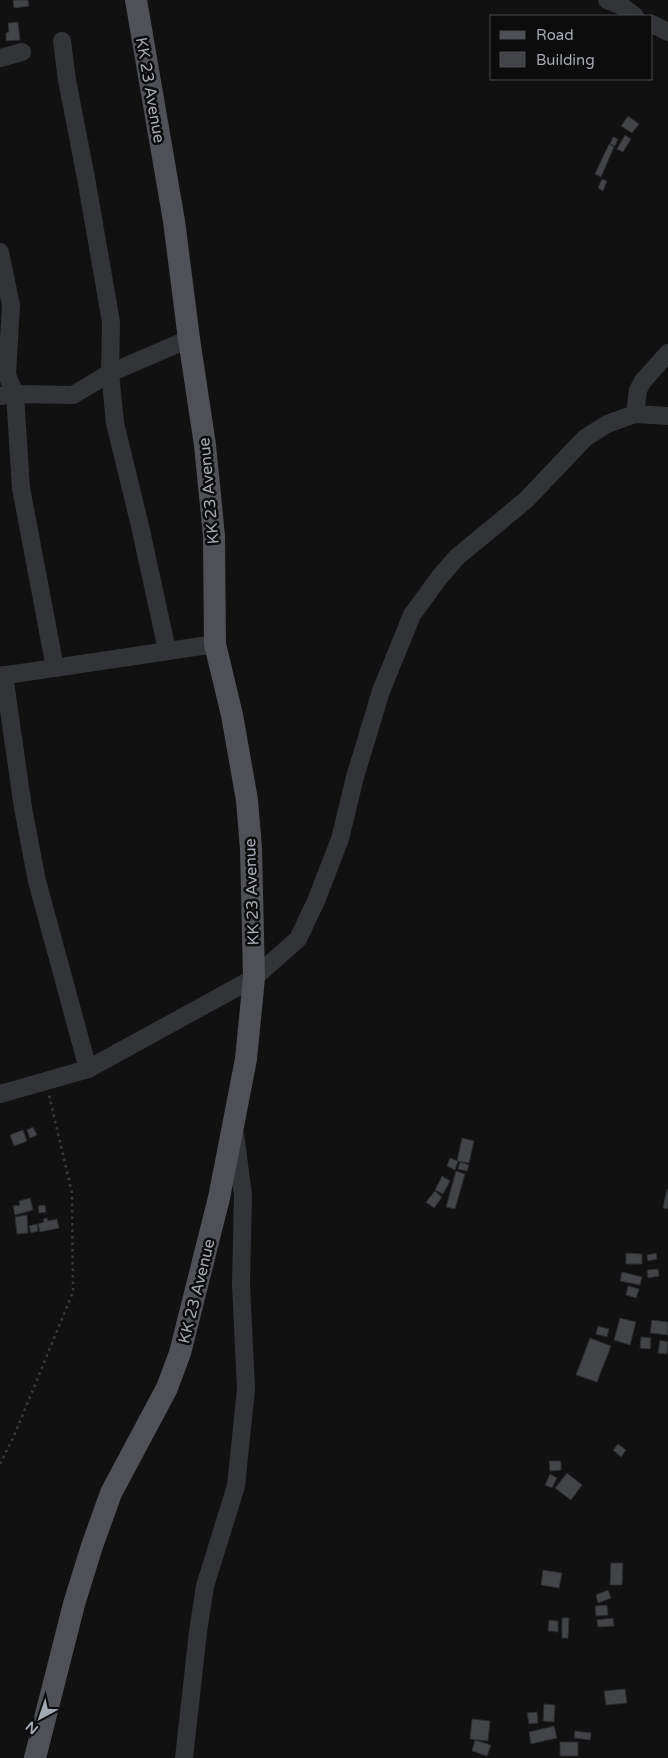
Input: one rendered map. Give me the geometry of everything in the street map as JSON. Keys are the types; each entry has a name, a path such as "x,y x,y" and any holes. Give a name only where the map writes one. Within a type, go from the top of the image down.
{"main road":[{"name":"KK 23 Avenue","path":"34,1758 74,1604 111,1493 167,1388 180,1353 219,1198 246,1059 254,978 251,849 247,800 232,715 214,644 214,536 206,446 189,339 174,221 136,0"}],"street":[{"path":"607,0 620,5 634,15"},
{"path":"653,24 668,32"},
{"path":"62,41 67,80 86,178 110,322 110,373 114,423 140,526 167,650"},
{"path":"0,58 22,52"},
{"path":"0,252 11,305 7,375 8,395 21,488 54,668"},
{"path":"8,395 73,395 110,373 189,339"},
{"path":"635,414 638,390 643,381 668,354"},
{"path":"0,1094 88,1069 254,978 298,940 316,901 340,839 355,777 381,691 412,615 438,579 457,557 526,500 585,438 607,424 635,414 668,416"},
{"path":"88,1069 37,881 23,808 2,676 214,644"},
{"path":"184,1758 204,1595 236,1486 246,1389 241,1286 243,1194 234,1121"}],"path":[{"path":"0,1464 14,1436 73,1292 72,1193 46,1081"}],"building":[{"path":"13,0 28,0 29,6 14,8"},
{"path":"18,22 20,40 6,41 6,33 9,32 8,23"},
{"path":"628,116 639,124 632,133 621,126"},
{"path":"625,135 631,139 623,152 617,149"},
{"path":"613,137 618,139 615,146 610,144"},
{"path":"609,144 614,147 601,177 595,174"},
{"path":"602,179 607,181 603,191 598,188"},
{"path":"33,1127 37,1135 30,1138 27,1130"},
{"path":"23,1130 27,1141 14,1146 10,1135"},
{"path":"462,1138 474,1141 469,1163 457,1161"},
{"path":"450,1158 458,1161 455,1170 447,1166"},
{"path":"460,1162 469,1165 467,1171 458,1169"},
{"path":"456,1171 465,1174 455,1209 446,1207"},
{"path":"442,1176 450,1181 443,1194 435,1190"},
{"path":"668,1189 668,1209 663,1208"},
{"path":"435,1191 442,1197 434,1208 426,1202"},
{"path":"30,1198 33,1210 15,1215 13,1206 20,1205 19,1201"},
{"path":"45,1205 46,1212 39,1213 38,1206"},
{"path":"27,1215 28,1233 17,1234 15,1217"},
{"path":"47,1218 48,1221 57,1219 59,1228 40,1232 38,1224 44,1222 43,1219"},
{"path":"37,1224 38,1231 31,1233 29,1226"},
{"path":"626,1253 642,1254 642,1264 626,1264"},
{"path":"656,1253 657,1259 648,1261 647,1255"},
{"path":"658,1269 659,1276 648,1278 647,1270"},
{"path":"622,1272 642,1277 640,1285 620,1281"},
{"path":"628,1286 639,1289 636,1298 626,1295"},
{"path":"620,1318 636,1322 630,1345 614,1340"},
{"path":"652,1320 668,1322 668,1335 650,1333"},
{"path":"598,1326 609,1329 607,1337 596,1334"},
{"path":"641,1337 651,1338 650,1349 640,1348"},
{"path":"590,1338 611,1346 597,1382 576,1375"},
{"path":"660,1340 668,1342 667,1354 658,1353"},
{"path":"618,1444 626,1450 621,1457 613,1450"},
{"path":"549,1461 561,1461 561,1470 550,1471"},
{"path":"567,1473 582,1485 571,1500 555,1488"},
{"path":"550,1474 557,1478 552,1488 545,1485"},
{"path":"611,1563 623,1563 622,1585 610,1585"},
{"path":"543,1570 562,1573 559,1588 541,1585"},
{"path":"608,1590 611,1598 598,1603 596,1595"},
{"path":"607,1605 608,1615 596,1616 595,1606"},
{"path":"562,1618 569,1618 568,1638 562,1638"},
{"path":"613,1618 614,1626 598,1627 597,1620"},
{"path":"549,1620 558,1621 558,1632 548,1631"},
{"path":"625,1689 627,1703 606,1705 604,1691"},
{"path":"544,1704 555,1705 554,1722 543,1721"},
{"path":"537,1712 538,1723 529,1724 527,1713"},
{"path":"472,1719 490,1721 488,1741 470,1739"},
{"path":"554,1726 557,1738 531,1744 529,1732"},
{"path":"575,1731 591,1733 590,1740 574,1738"},
{"path":"475,1740 491,1745 487,1756 472,1751"},
{"path":"560,1742 578,1742 578,1756 560,1756"}]}
